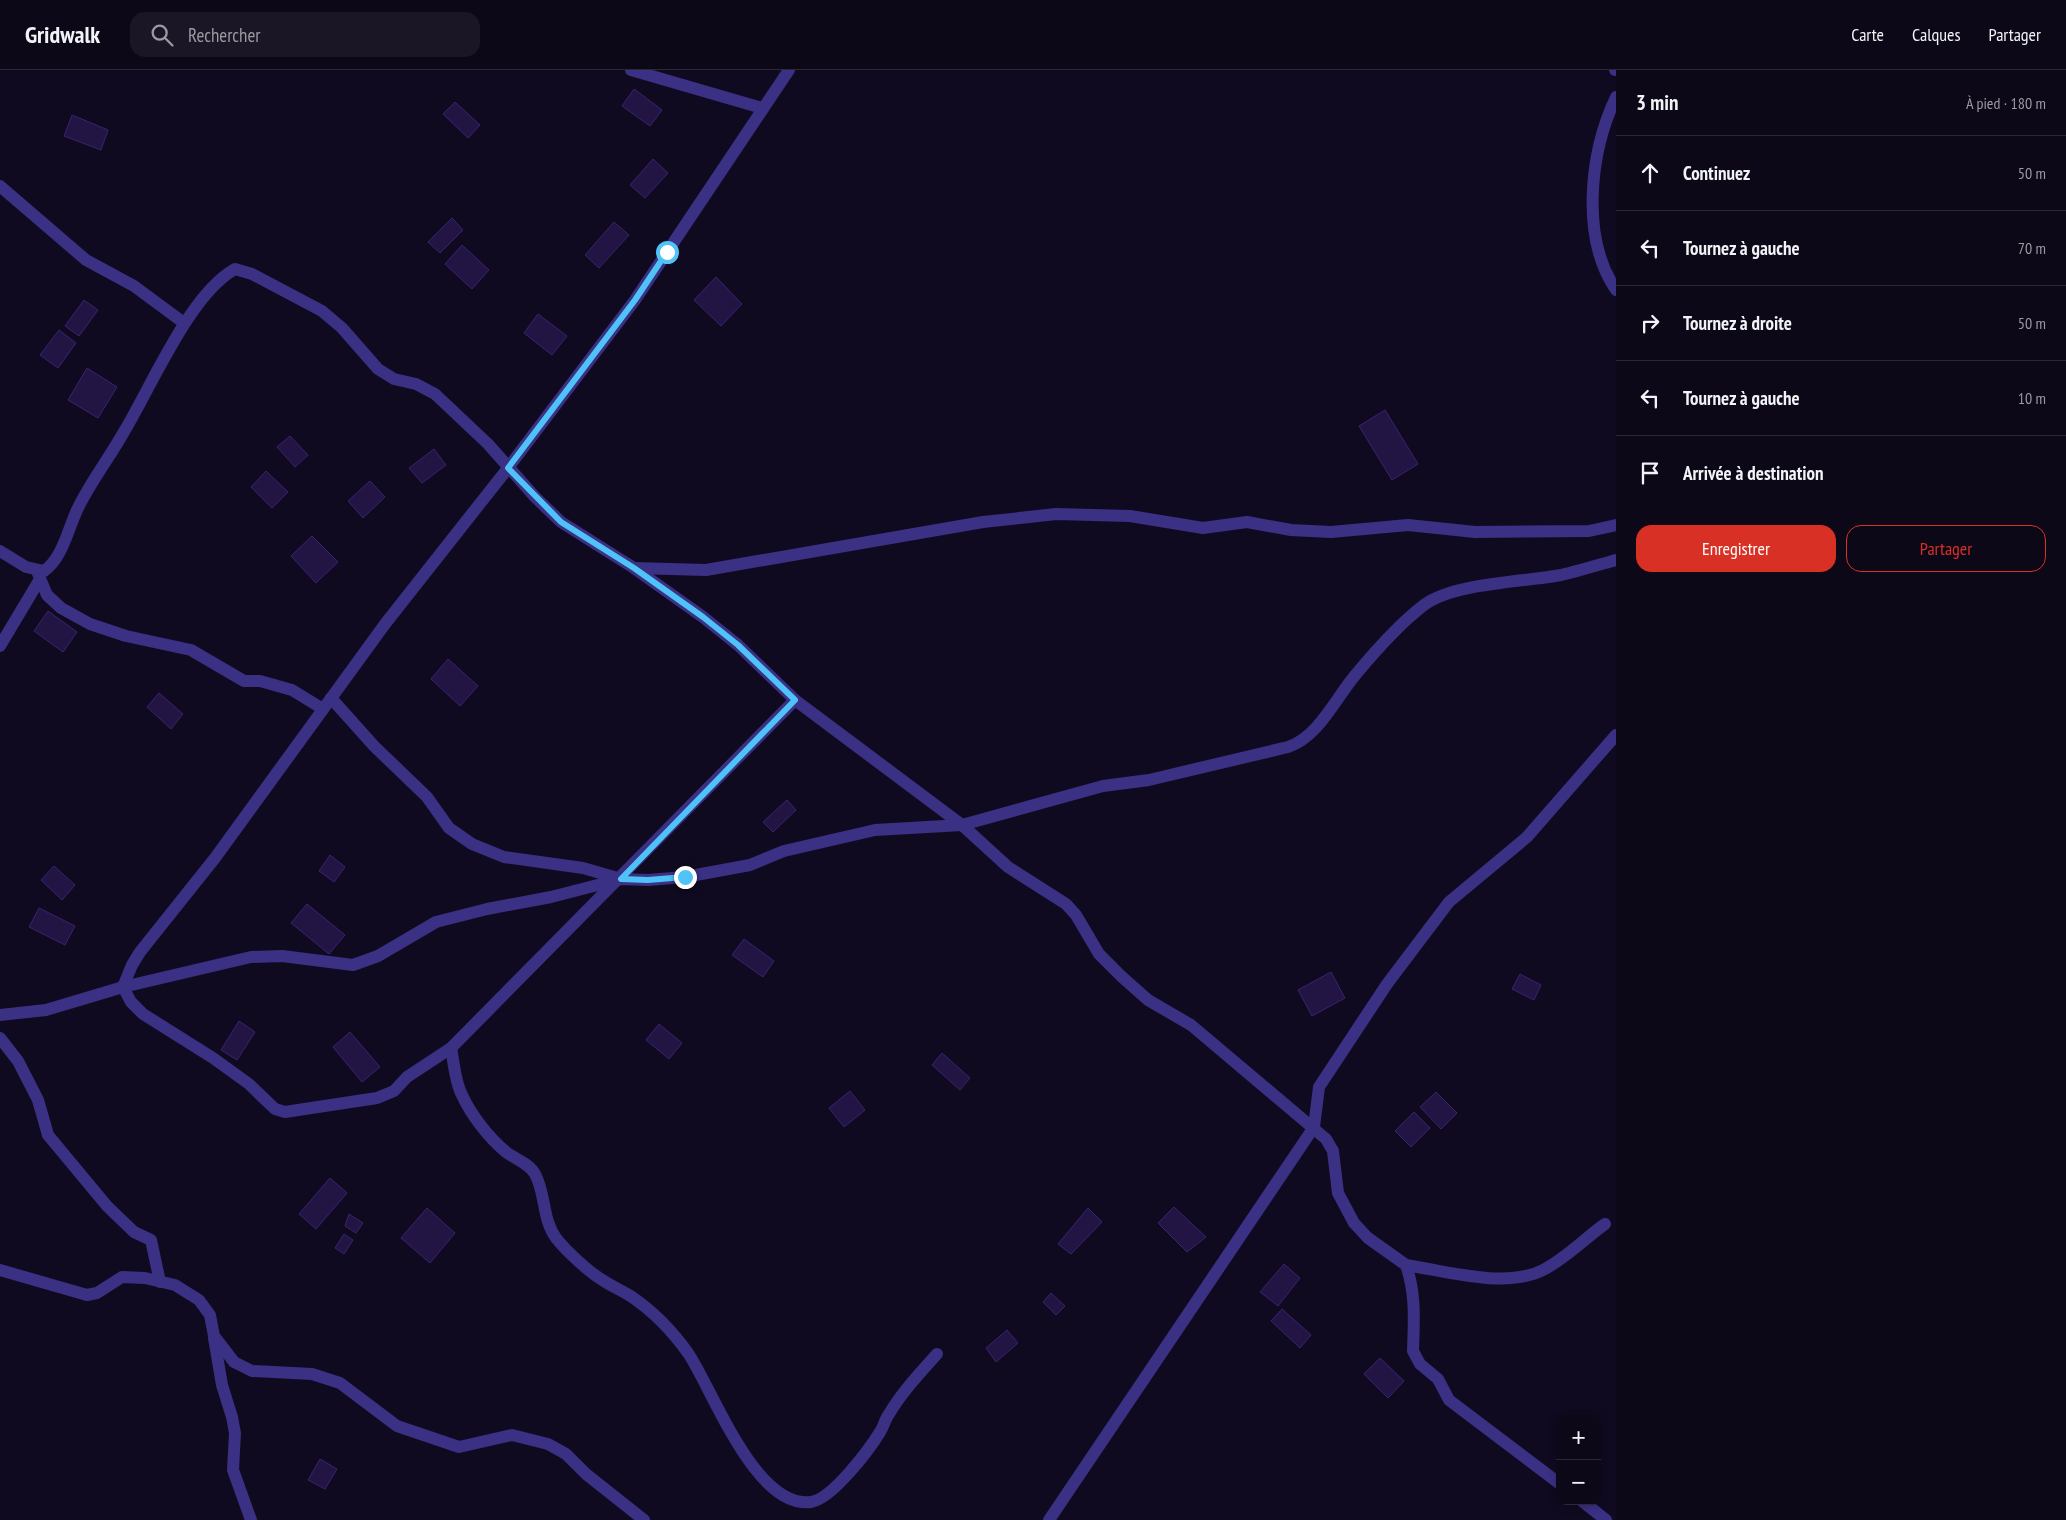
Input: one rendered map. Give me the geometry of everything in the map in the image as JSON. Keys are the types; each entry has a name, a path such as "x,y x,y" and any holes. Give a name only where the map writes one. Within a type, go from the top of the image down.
{"street":[{"path":"631,70 694,90 762,108"},
{"path":"123,987 132,965 140,952 215,858 385,624 508,468 635,300 789,70"},
{"path":"1616,97 1604,122 1594,187 1593,234 1608,278 1616,290"},
{"path":"0,186 86,260 134,286 184,323"},
{"path":"0,646 38,575 51,567 63,546 78,509 153,382 184,323 218,281 228,273 235,269 252,274 322,311 342,328 378,369 394,378 416,384 435,394 488,444 508,468 561,522 634,568 703,617 738,645 795,700 962,825 1008,867 1066,904 1076,915 1099,954 1148,1000 1191,1024 1326,1139 1333,1151 1338,1193 1354,1222 1368,1238 1406,1265 1493,1278 1529,1275 1548,1266 1605,1224"},
{"path":"634,568 706,570 983,522 1056,514 1130,516 1203,528 1248,522 1291,530 1331,532 1408,525 1475,532 1588,532 1616,525"},
{"path":"0,551 38,575 47,595 61,608 90,624 126,636 191,650 244,680 260,681 292,690 323,709"},
{"path":"331,698 374,746 426,797 449,828 472,844 504,857 583,868 621,879 648,880 685,877 750,865 784,851 875,830 962,825 1008,810 1103,786 1148,780 1300,743 1317,725 1380,646 1425,604 1446,593 1562,575 1616,560"},
{"path":"123,987 131,1002 143,1014 213,1058 249,1084 276,1109 285,1112 377,1098 394,1091 407,1077 451,1048 621,879 795,700"},
{"path":"1049,1520 1314,1127 1318,1087 1387,984 1449,902 1527,837 1616,735"},
{"path":"0,1015 46,1010 123,987 251,957 282,956 353,964 378,956 436,922 621,879"},
{"path":"0,1038 18,1060 38,1100 48,1135 107,1206 134,1232 151,1240 160,1282"},
{"path":"451,1048 461,1094 484,1130 506,1152 534,1172 542,1192 545,1213 556,1237 602,1280 631,1296 660,1319 688,1352 708,1386 729,1431 753,1467 768,1483 783,1494 799,1502 813,1502 849,1474 880,1432 889,1414 937,1354"},
{"path":"1406,1265 1413,1285 1415,1299 1413,1351 1415,1358 1438,1378 1450,1400 1464,1413 1491,1430 1556,1481"},
{"path":"0,1270 87,1295 96,1293 122,1277 145,1278 175,1285 199,1300 210,1314 222,1385 235,1433 233,1470 251,1520"},
{"path":"214,1336 234,1362 252,1370 312,1374 340,1383 397,1426 412,1432 460,1447 512,1435 548,1444 566,1454 586,1474 644,1520"},
{"path":"1587,1505 1606,1520"}],"building":[{"path":"634,89 662,110 650,126 622,106"},
{"path":"455,102 480,125 468,138 443,114"},
{"path":"72,115 108,130 101,150 64,136"},
{"path":"653,159 668,173 645,198 630,185"},
{"path":"452,218 463,230 440,253 428,242"},
{"path":"614,222 629,235 599,268 585,255"},
{"path":"462,245 489,270 472,289 445,264"},
{"path":"716,277 742,304 721,326 694,300"},
{"path":"84,300 98,310 79,336 65,326"},
{"path":"538,314 567,336 552,355 524,333"},
{"path":"59,330 76,343 58,368 40,355"},
{"path":"87,368 117,387 98,418 68,400"},
{"path":"1385,410 1418,464 1392,480 1359,426"},
{"path":"290,436 308,455 295,467 277,447"},
{"path":"434,449 446,465 422,483 409,468"},
{"path":"266,471 288,492 272,508 251,487"},
{"path":"370,481 385,497 363,518 348,501"},
{"path":"312,536 338,562 316,583 291,556"},
{"path":"48,611 77,632 63,652 34,631"},
{"path":"448,659 478,686 460,706 431,679"},
{"path":"159,693 183,714 171,729 147,707"},
{"path":"787,800 796,810 773,832 763,822"},
{"path":"330,855 345,867 334,882 319,871"},
{"path":"54,866 75,885 62,900 41,880"},
{"path":"307,904 345,935 329,954 291,923"},
{"path":"39,908 75,926 65,945 29,927"},
{"path":"744,939 774,961 763,977 732,955"},
{"path":"1331,972 1345,998 1312,1016 1298,990"},
{"path":"1520,974 1541,985 1534,1000 1512,989"},
{"path":"239,1021 255,1032 237,1060 221,1050"},
{"path":"659,1024 682,1043 669,1059 646,1040"},
{"path":"350,1032 380,1067 362,1082 333,1047"},
{"path":"942,1053 970,1078 960,1090 932,1065"},
{"path":"850,1091 865,1110 844,1127 829,1108"},
{"path":"1436,1092 1457,1113 1441,1129 1420,1107"},
{"path":"1414,1112 1430,1128 1411,1147 1395,1131"},
{"path":"330,1178 347,1193 316,1229 299,1214"},
{"path":"1174,1207 1206,1237 1187,1252 1158,1223"},
{"path":"427,1208 455,1233 430,1263 401,1238"},
{"path":"1088,1208 1102,1222 1071,1254 1058,1244"},
{"path":"349,1214 363,1223 356,1233 345,1226"},
{"path":"344,1234 353,1240 344,1254 335,1248"},
{"path":"1284,1264 1300,1278 1278,1306 1260,1292"},
{"path":"1051,1293 1065,1306 1056,1315 1043,1302"},
{"path":"1282,1309 1311,1335 1300,1348 1271,1321"},
{"path":"1007,1330 1018,1343 996,1362 986,1348"},
{"path":"1380,1358 1404,1381 1388,1398 1364,1374"},
{"path":"320,1459 337,1469 325,1489 308,1480"}],"route":[{"path":"667,252 635,300 508,468 561,522 634,568 662,590 703,617 738,645 795,700 717,778 621,879 648,880 685,877"}]}
